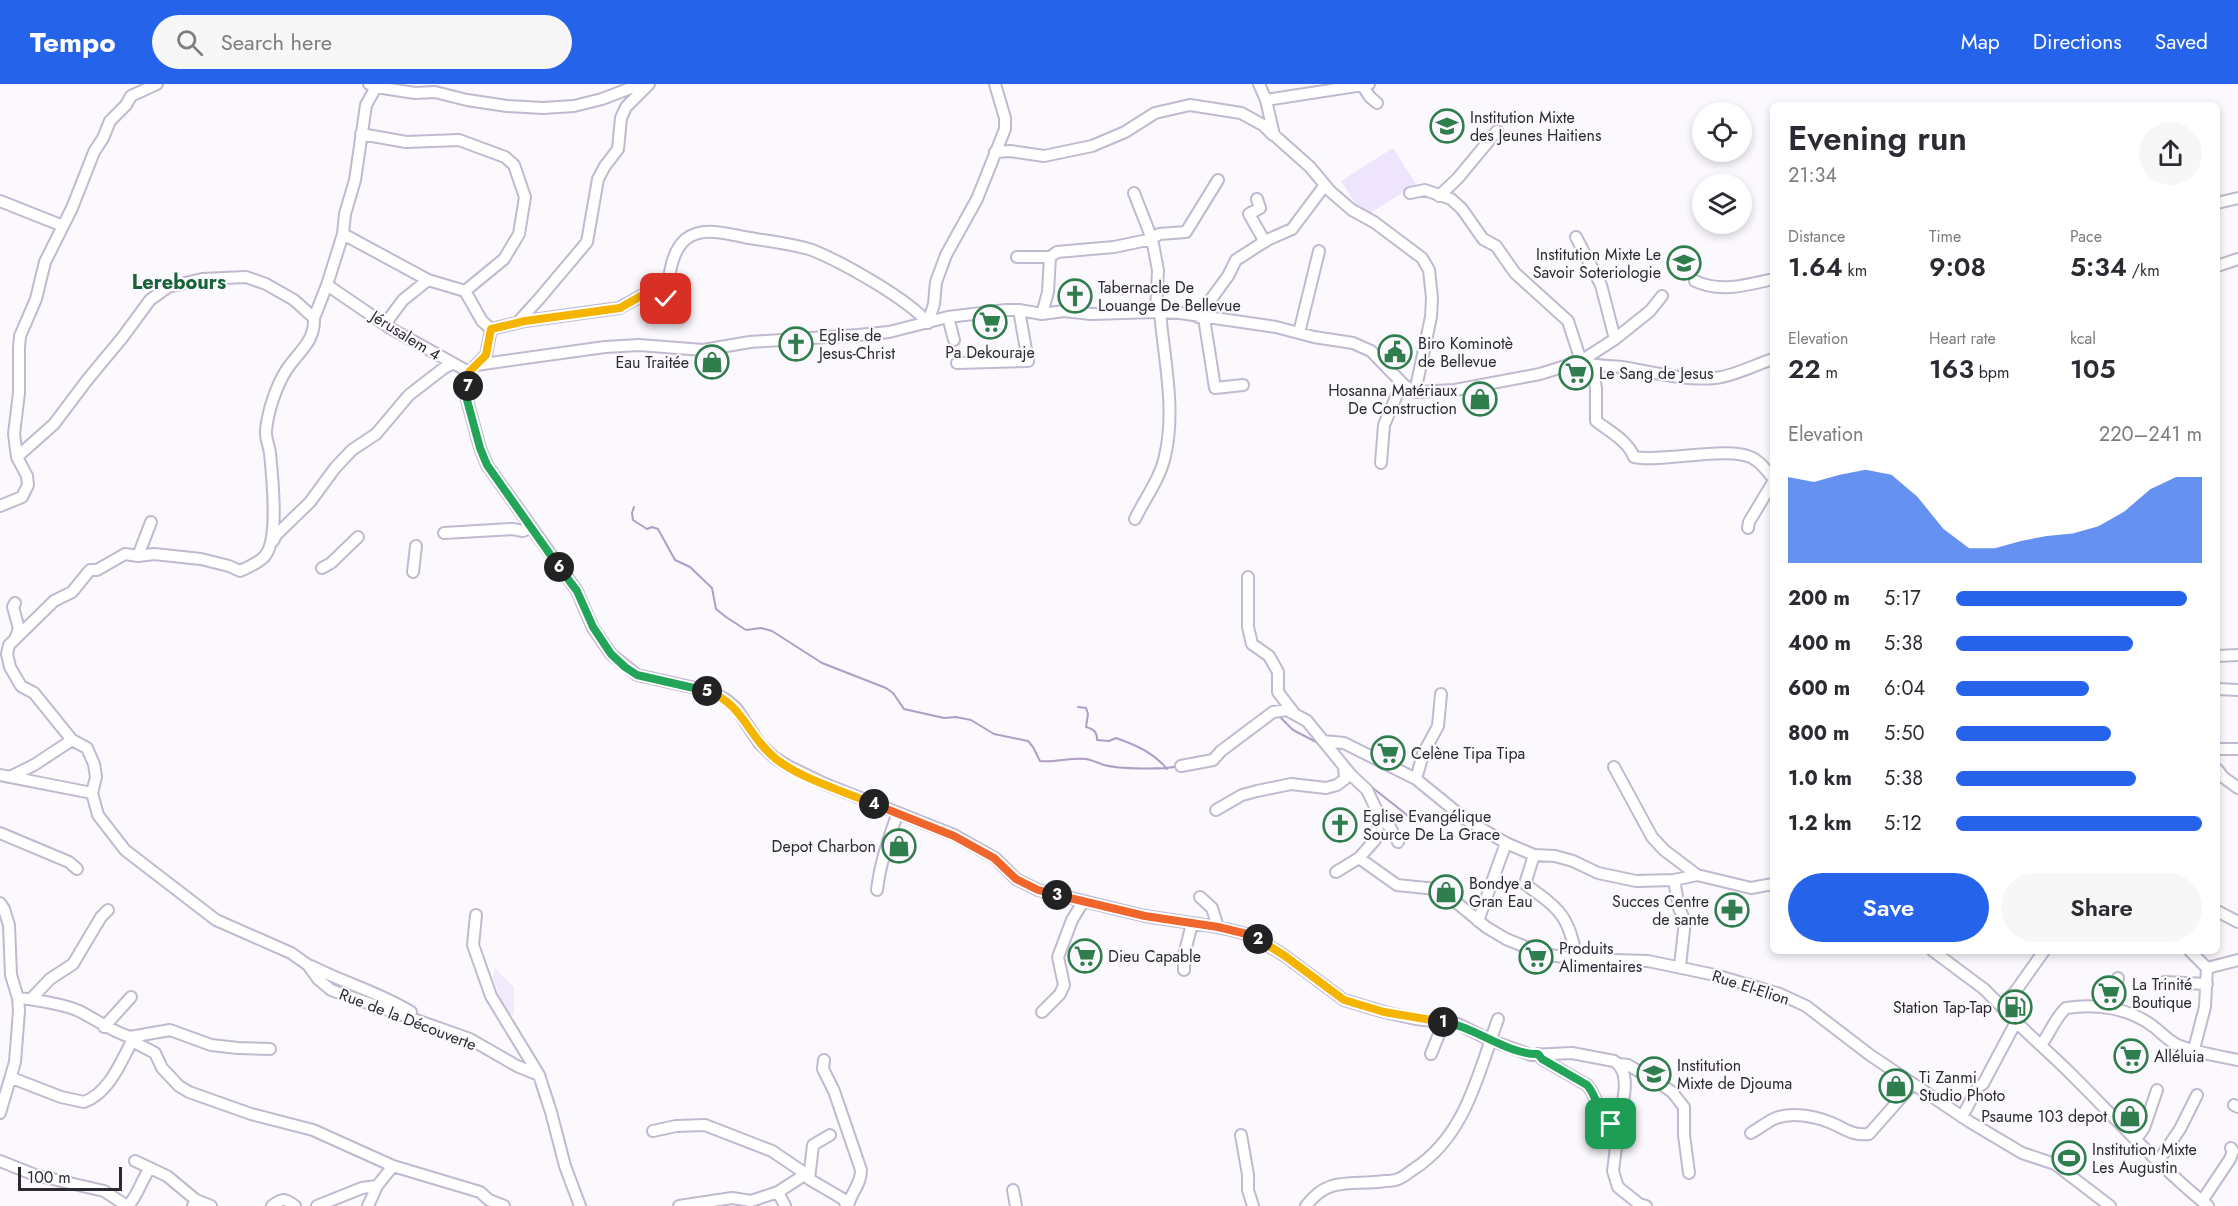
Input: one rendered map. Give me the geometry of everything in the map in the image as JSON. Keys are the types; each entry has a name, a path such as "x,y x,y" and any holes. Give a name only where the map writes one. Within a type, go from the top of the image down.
{"street":[{"path":"0,506 22,497 28,485 27,477 17,457 14,434 19,393 20,336 36,299 45,262 110,121 126,105 131,96 157,84"},
{"path":"271,546 272,478 269,445 265,435 271,405 286,371 313,334 314,318 343,234 345,214 355,180 366,105 372,85 435,92 507,106 543,108 574,106 641,84"},
{"path":"517,322 587,242 598,179 618,149 621,118 626,107 649,84"},
{"path":"928,324 934,304 936,282 946,255 977,199 1005,129 1005,118 995,84"},
{"path":"1259,84 1266,100 1274,135"},
{"path":"1266,100 1366,85 1370,97 1377,103"},
{"path":"995,152 1010,151 1044,156 1086,147 1125,132 1155,113 1190,105 1241,112 1263,125 1310,167 1325,185 1352,210 1374,222 1422,258 1429,270 1432,298 1431,317 1415,392"},
{"path":"1439,196 1458,178 1497,131"},
{"path":"361,134 406,142 459,140 505,157 514,165 525,197 519,234 504,259 465,291"},
{"path":"1017,257 1050,257 1057,252 1114,247 1152,239 1159,234 1186,232 1218,180"},
{"path":"1243,385 1215,388 1201,317 1236,260 1292,229 1325,185"},
{"path":"1410,193 1425,190 1451,199 1462,209 1483,238 1496,246 1515,273 1561,312 1568,321 1581,361 1593,366 1607,365 1676,376 1716,378 1737,373 1770,360"},
{"path":"1134,193 1152,239 1158,270 1158,312 1169,393 1165,456 1157,481 1136,519"},
{"path":"2220,202 2238,198"},
{"path":"1257,199 1260,208 1249,214 1265,242"},
{"path":"0,201 63,226"},
{"path":"491,329 517,322 620,308 641,296 666,299 676,252 686,239 703,232 719,232 812,250 878,285 922,316 928,324"},
{"path":"343,234 428,280 465,291 482,321 491,329"},
{"path":"1576,237 1601,285 1615,339"},
{"path":"1299,333 1320,251"},
{"path":"1042,314 1048,292 1050,257"},
{"path":"2220,265 2238,258"},
{"path":"17,457 54,424 150,300 168,287 202,279 246,278 266,284 294,300 314,318"},
{"path":"385,324 403,300 428,280"},
{"path":"1695,281 1715,287 1743,286 1770,280"},
{"name":"Jérusalem 4","path":"327,285 385,324 452,364 473,369"},
{"path":"473,369 605,347 639,345 703,350 759,341 877,333 928,324 948,317 1019,310 1042,314 1064,311 1091,314 1158,312 1276,327 1353,343 1371,351 1402,383 1415,392 1455,390 1540,374 1581,361 1615,339 1650,311 1662,296"},
{"path":"957,363 1028,361 1019,310"},
{"path":"948,317 954,339"},
{"path":"491,329 486,355 473,369 467,400 480,448 487,465 577,591 593,627 611,654 625,667 637,675 709,691 725,699 736,708 760,744 775,758 825,784 954,836 994,858 1016,879 1038,890 1145,916 1218,927 1251,935 1285,956 1344,1000 1384,1012 1458,1024 1490,1040 1531,1054 1572,1053 1597,1056 1628,1065 1672,1092 1684,1107 1684,1135 1689,1173"},
{"path":"0,653 54,601 72,592 90,570 97,570 125,554 138,556 154,554 201,559 240,571 264,557 276,535 310,502 335,468 352,450 376,434 410,395 452,364"},
{"path":"1593,366 1596,421 1623,442 1632,451 1634,457 1657,459 1732,452 1757,460 1770,476"},
{"path":"1381,463 1384,425 1402,383"},
{"path":"1748,528 1749,522 1770,485"},
{"path":"138,556 151,522"},
{"path":"444,533 502,529 523,531 531,528"},
{"path":"322,568 331,563 358,537"},
{"path":"413,572 416,546"},
{"path":"1248,577 1248,627 1252,644 1269,656 1278,672 1278,692 1294,713"},
{"path":"5,776 92,793 96,777 94,764 87,748 72,740 34,693 21,686 10,667 7,654 19,629 14,614 15,603"},
{"path":"2220,656 2238,655"},
{"path":"2220,689 2238,690"},
{"path":"1416,779 1424,754 1438,726 1441,694"},
{"path":"1181,766 1213,760 1221,751 1273,712 1287,710 1307,721 1344,767 1367,790 1380,818 1390,827 1398,842"},
{"path":"5,776 34,765 72,740"},
{"path":"1323,741 1344,743 1416,779 1464,819 1506,843 1534,855 1564,858 1598,873 1636,881 1674,880 1697,875"},
{"path":"2220,749 2238,749"},
{"path":"1216,810 1242,795 1291,784 1326,788 1336,785 1345,779 1344,767"},
{"path":"1614,767 1652,837 1664,850 1697,875 1751,888 1770,885"},
{"path":"2220,772 2238,788"},
{"name":"Rue de la Découverte","path":"92,793 98,815 125,850 216,920 291,953 308,965 318,979 331,990 470,1039 517,1066 539,1075"},
{"path":"877,890 881,861 898,813"},
{"path":"1336,872 1359,858 1376,840 1380,818"},
{"path":"0,833 69,862 77,869"},
{"path":"1478,921 1506,843"},
{"path":"1534,855 1525,884 1562,914 1568,924 1577,959"},
{"name":"Rue El-Elion","path":"1359,858 1397,885 1436,889 1506,939 1543,954 1577,959 1648,961 1680,966 1780,994 1806,1006 1870,1055 1962,1117 2022,1153 2055,1164 2110,1206"},
{"path":"1674,880 1679,908 1685,921 1680,966"},
{"path":"1200,897 1212,908 1218,927"},
{"path":"1042,1012 1059,994 1064,985 1058,957 1072,920 1083,902"},
{"path":"0,903 9,925 5,946 18,998 18,1037 12,1078 0,1113"},
{"path":"31,999 50,979 73,964 108,910"},
{"path":"2220,913 2238,922"},
{"path":"476,915 473,945 491,996 539,1075 565,1166 580,1206"},
{"path":"1184,970 1184,955 1192,924"},
{"path":"1938,954 1984,989 2136,1140 2205,1203 2230,1159 2233,1151 2231,1148"},
{"path":"2001,1005 2015,992 2042,954"},
{"path":"2193,954 2207,968 2205,1006 2194,1050"},
{"path":"2207,968 2238,960"},
{"path":"2111,1008 2118,978"},
{"path":"2164,982 2206,984"},
{"path":"18,998 78,1010 104,1027 131,1039 155,1053 162,1068 179,1086 189,1092 251,1114 314,1130 393,1166 480,1192 489,1200 504,1206"},
{"path":"104,1027 127,998"},
{"path":"2041,1045 2054,1028 2058,1015 2066,1008 2111,1008 2153,1026 2178,1045 2238,1060"},
{"path":"1306,1206 1314,1195 1337,1183 1367,1184 1398,1179 1431,1158 1448,1139 1462,1114 1479,1076 1498,1019"},
{"path":"1431,1054 1444,1022"},
{"path":"1962,1117 1978,1087 1983,1084 2016,1022"},
{"path":"131,1039 170,1030 211,1045 270,1049"},
{"path":"12,1078 61,1097 84,1102 97,1095 115,1074 131,1039"},
{"path":"1538,1054 1542,1059 1587,1085 1591,1089 1602,1116 1617,1127"},
{"path":"824,1060 823,1069 834,1091 861,1170 861,1179 848,1206"},
{"path":"1619,1064 1626,1087 1617,1127 1613,1171 1618,1187 1639,1204 1646,1206"},
{"path":"1751,1133 1777,1118 1790,1116 1828,1121 1856,1135 1869,1134 1913,1084"},
{"path":"2136,1140 2154,1104 2157,1090"},
{"path":"2159,1160 2180,1129 2197,1095"},
{"path":"653,1131 676,1126 705,1125 772,1151 807,1177 843,1199 848,1206"},
{"path":"807,1177 813,1145 830,1135"},
{"path":"1241,1135 1247,1167 1246,1191 1253,1206"},
{"path":"0,1161 35,1174 104,1191 128,1206 136,1197 140,1183 150,1168"},
{"path":"135,1161 167,1176 194,1203 211,1206"},
{"path":"368,1206 377,1186 393,1166"},
{"path":"679,1206 732,1198 751,1202 778,1192 807,1177"},
{"path":"317,1206 362,1188 377,1186"},
{"path":"1013,1190 1016,1206"},
{"path":"778,1192 785,1206"},
{"path":"272,1206 280,1199 285,1199 295,1206"}],"shaded area":[{"path":"1393,148 1416,184 1364,217 1341,181"},
{"path":"495,968 514,987 514,1015 507,1014 493,979"}],"waterway":[{"path":"634,507 633,520 647,529 652,527 658,529 675,560 690,567 712,588 716,609 726,617 746,630 761,628 772,631 822,663 886,688 893,693 904,709 944,718 956,717 971,720 994,734 1028,741 1040,761 1086,759 1104,765 1130,768 1179,766"},
{"path":"1078,707 1086,708 1088,714 1086,727 1094,731 1097,740 1109,741 1116,738 1131,744 1150,754 1167,769"},
{"path":"1279,716 1293,730 1318,743"},
{"path":"1369,785 1416,822"}],"place":[{"name":"Institution Mixte des Jeunes Haitiens","path":"1447,126"},
{"name":"Institution Mixte Le Savoir Soteriologie","path":"1684,263"},
{"name":"Tabernacle De Louange De Bellevue","path":"1075,296"},
{"name":"Pa Dekouraje","path":"990,322"},
{"name":"Eglise de Jesus-Christ","path":"796,344"},
{"name":"Biro Kominotè de Bellevue","path":"1395,352"},
{"name":"Eau Traitée","path":"712,362"},
{"name":"Le Sang de Jesus","path":"1576,373"},
{"name":"Hosanna Matériaux De Construction","path":"1480,399"},
{"name":"Celène Tipa Tipa","path":"1388,753"},
{"name":"Eglise Evangélique Source De La Grace","path":"1340,825"},
{"name":"Depot Charbon","path":"899,846"},
{"name":"Bondye a Gran Eau","path":"1446,892"},
{"name":"Succes Centre de sante","path":"1732,910"},
{"name":"Dieu Capable","path":"1085,956"},
{"name":"Produits Alimentaires","path":"1536,957"},
{"name":"La Trinité Boutique","path":"2109,993"},
{"name":"Station Tap-Tap","path":"2015,1007"},
{"name":"Alléluia","path":"2131,1056"},
{"name":"Institution Mixte de Djouma","path":"1654,1074"},
{"name":"Ti Zanmi Studio Photo","path":"1896,1086"},
{"name":"Psaume 103 depot","path":"2130,1116"},
{"name":"Institution Mixte Les Augustin","path":"2069,1158"}],"district":[{"name":"Lerebours","path":"179,282"}],"route":[{"path":"666,299 641,296 620,308 517,322 491,329 486,355 469,372 467,400 487,465 577,591 586,615 611,654 625,667 637,675 709,691 725,699 736,708 760,744 788,766 825,784 954,836 994,858 1016,879 1038,890 1145,916 1218,927 1251,935 1285,956 1344,1000 1416,1019 1458,1024 1490,1040 1531,1054 1538,1054 1542,1059 1587,1085 1591,1089 1598,1110 1611,1124"}]}
